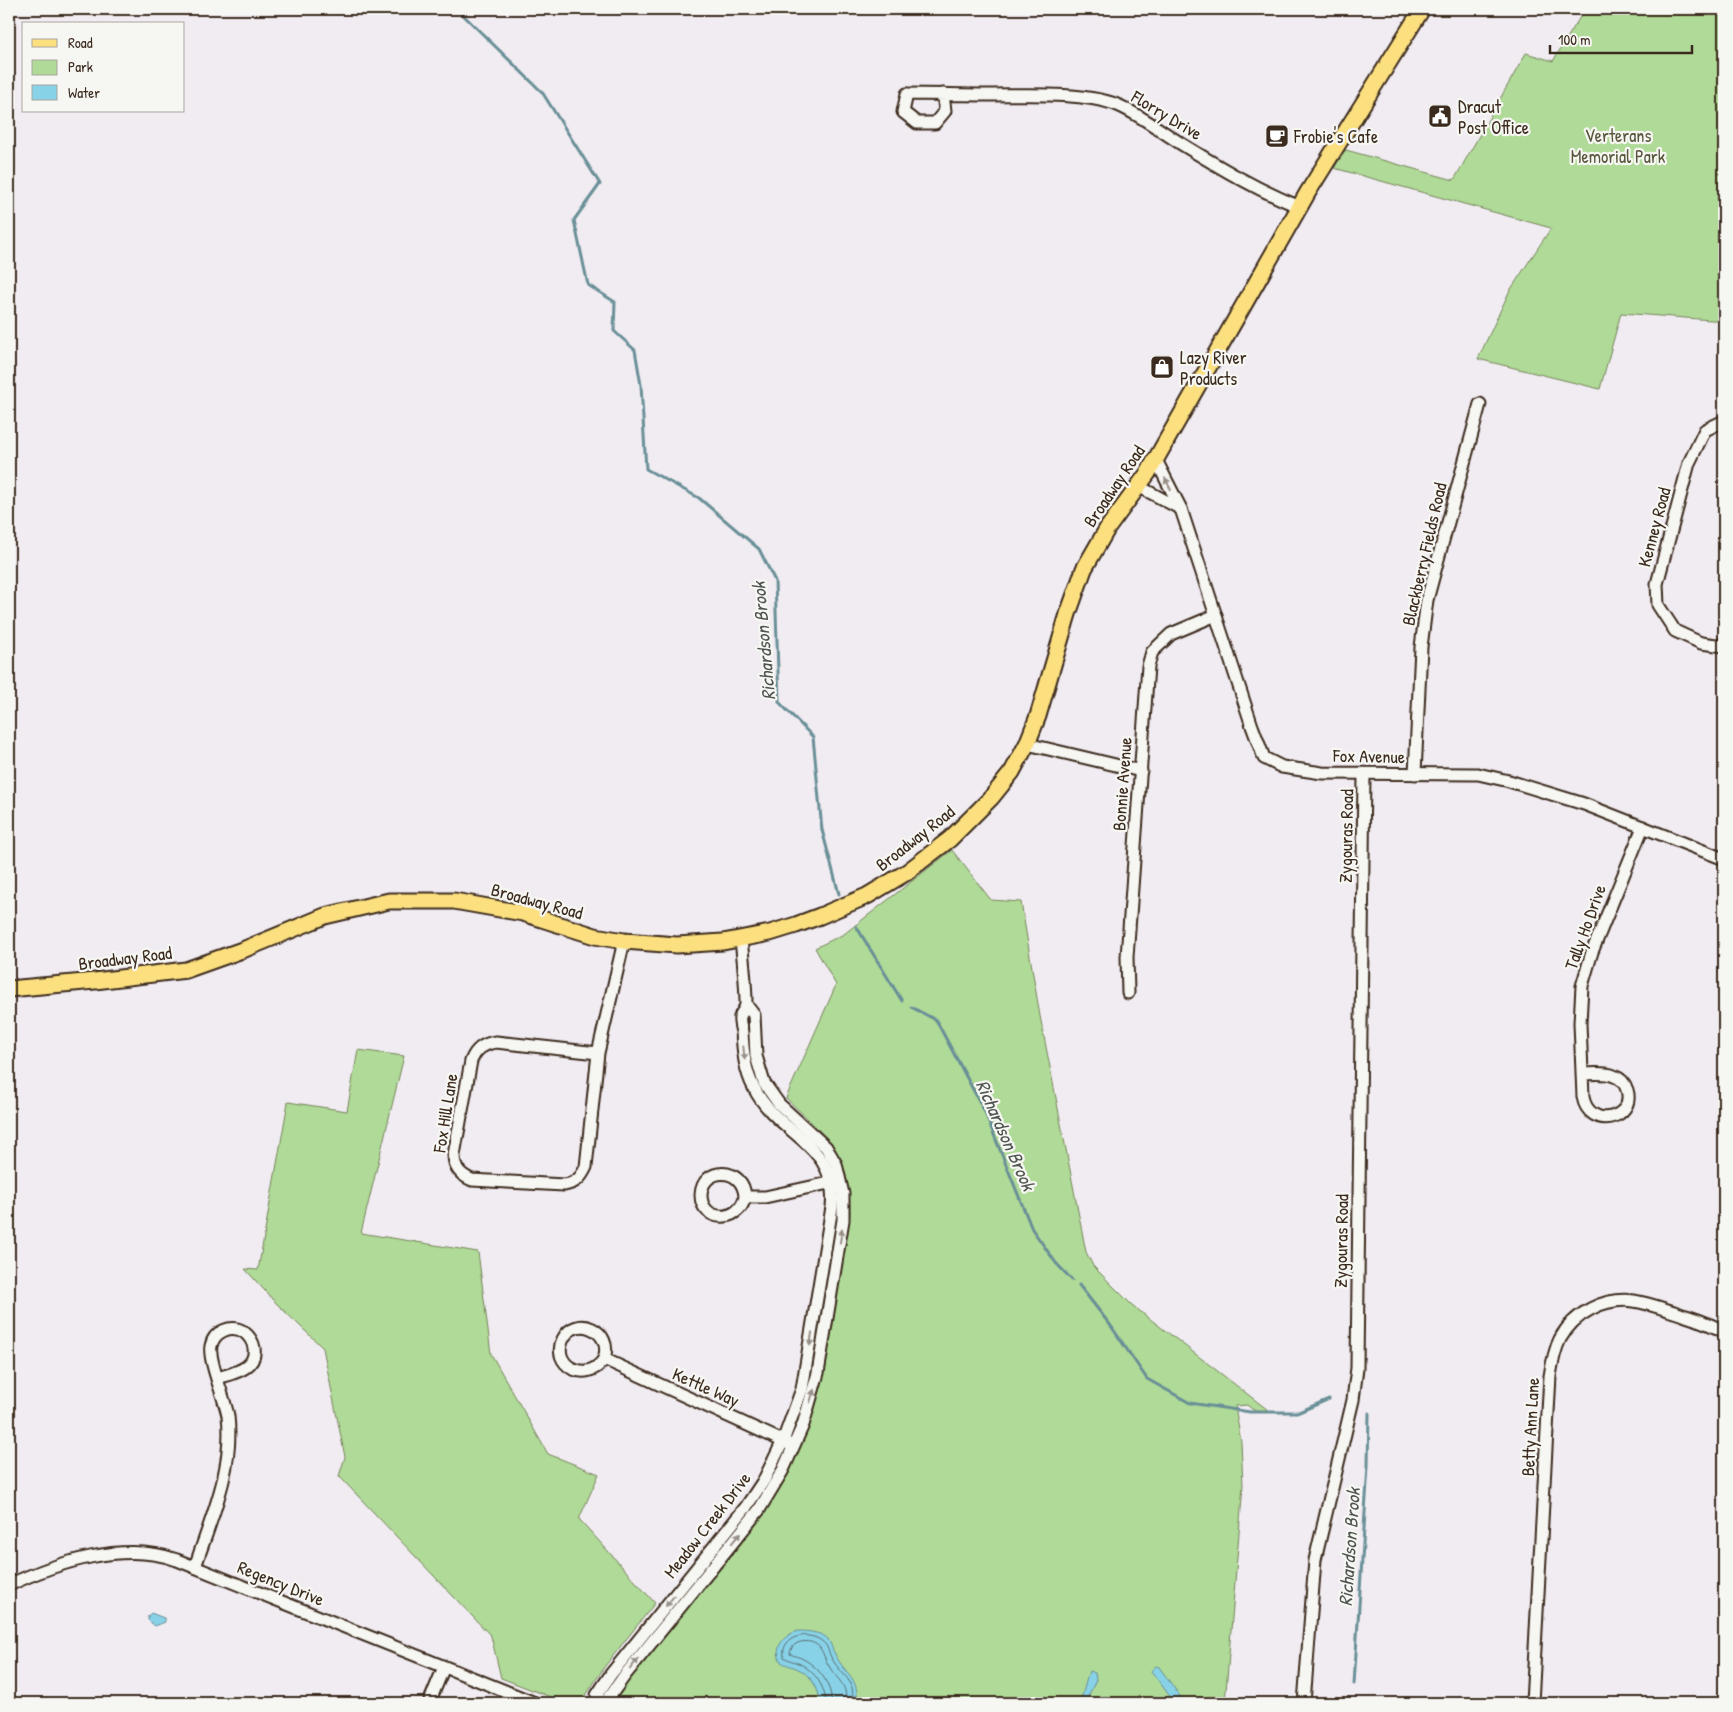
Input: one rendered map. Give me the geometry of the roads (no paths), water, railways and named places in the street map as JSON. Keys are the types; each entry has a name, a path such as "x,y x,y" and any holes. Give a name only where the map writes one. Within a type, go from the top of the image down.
{"main road":[{"name":"Broadway Road","path":"9,989 186,970 245,949 326,916 389,901 454,901 523,913 595,936 624,941 677,945 723,942 796,926 867,896 907,872 950,839 991,798 1012,772 1027,744 1084,569 1104,534 1156,460 1300,206 1422,9"}],"street":[{"name":"Florry Drive","path":"943,94 1064,97 1100,100 1114,104 1129,111 1270,195 1300,206"},
{"name":"Blackberry Fields Road","path":"1415,774 1421,647 1427,600 1480,404"},
{"name":"Kenney Road","path":"1724,421 1705,430 1689,463 1657,584 1658,605 1675,632 1701,643 1724,646"},
{"name":"Fox Avenue","path":"1156,460 1180,509 1264,758 1282,767 1322,773 1478,774 1510,780 1584,804 1724,859"},
{"path":"1138,486 1180,509"},
{"name":"Bonnie Avenue","path":"1128,993 1127,957 1148,666 1152,652 1171,634 1216,616"},
{"path":"1027,744 1140,771"},
{"name":"Zygouras Road","path":"1304,1703 1316,1560 1356,1380 1364,774"},
{"name":"Tally Ho Drive","path":"1582,1074 1610,1074 1620,1080 1628,1094 1626,1106 1621,1112 1615,1116 1603,1118 1596,1116 1590,1111 1584,1101 1582,1074 1580,1004 1586,969 1592,952 1643,827"},
{"name":"Meadow Creek Drive","path":"605,1703 688,1589 802,1425 816,1382 843,1220 843,1194 837,1181 821,1158 791,1122 769,1110 760,1100 748,1073 744,1060 740,1017 747,1006 741,939"},
{"name":"Fox Hill Lane","path":"598,1052 496,1042 487,1043 479,1048 471,1061 455,1145 454,1162 458,1171 463,1176 472,1180 564,1185 578,1180 586,1167 598,1052 624,941"},
{"path":"745,1197 765,1197 837,1181"},
{"name":"Meadow Creek Drive","path":"789,1444 803,1383 837,1181"},
{"name":"Betty Ann Lane","path":"1532,1703 1550,1376 1559,1340 1570,1324 1584,1312 1596,1306 1620,1300 1645,1303 1706,1323 1724,1332"},
{"path":"814,1320 826,1321"},
{"path":"581,1327 591,1328 599,1333 604,1341 606,1350 604,1360 597,1367 588,1371 574,1370 563,1360 562,1340 572,1330 581,1327"},
{"path":"195,1567 222,1486 229,1448 228,1417 210,1351 214,1338 219,1333 232,1329 246,1333 251,1338 254,1346 252,1360 242,1371 218,1378"},
{"name":"Kettle Way","path":"604,1360 789,1444"},
{"name":"Regency Drive","path":"9,1585 41,1570 69,1561 128,1552 158,1554 195,1567 535,1703"},
{"name":"Meadow Creek Drive","path":"598,1703 597,1695 611,1674 688,1589"},
{"path":"429,1703 444,1667"}],"water":[{"path":"151,1613 164,1618 165,1622 155,1626 148,1620 148,1616"},
{"path":"798,1631 818,1633 828,1639 839,1661 854,1681 857,1703 821,1703 816,1687 810,1678 801,1671 781,1662 778,1651 781,1642 788,1635"},
{"path":"1156,1666 1159,1667 1185,1703 1175,1703 1151,1671"},
{"path":"1089,1671 1095,1673 1096,1680 1085,1703 1080,1703"}],"waterway":[{"name":"Richardson Brook","path":"457,9 542,92 600,184 574,220 588,285 615,302 614,331 635,350 641,385 646,469 699,498 759,549 775,581 779,702 813,737 822,830 839,894"},
{"name":"Richardson Brook","path":"856,926 902,1001"},
{"name":"Richardson Brook","path":"911,1007 936,1020 984,1110 1032,1229 1056,1263 1072,1280"},
{"name":"Richardson Brook","path":"1079,1285 1111,1326 1147,1379 1190,1403 1250,1412 1299,1412 1329,1399"},
{"name":"Richardson Brook","path":"1354,1684 1368,1466 1369,1413"}],"place":[{"name":"Dracut Post Office","path":"1440,116"},
{"name":"Frobie's Cafe","path":"1277,136"},
{"name":"Lazy River Products","path":"1162,367"}],"park label":[{"name":"Verterans Memorial Park","path":"1618,145"}]}
